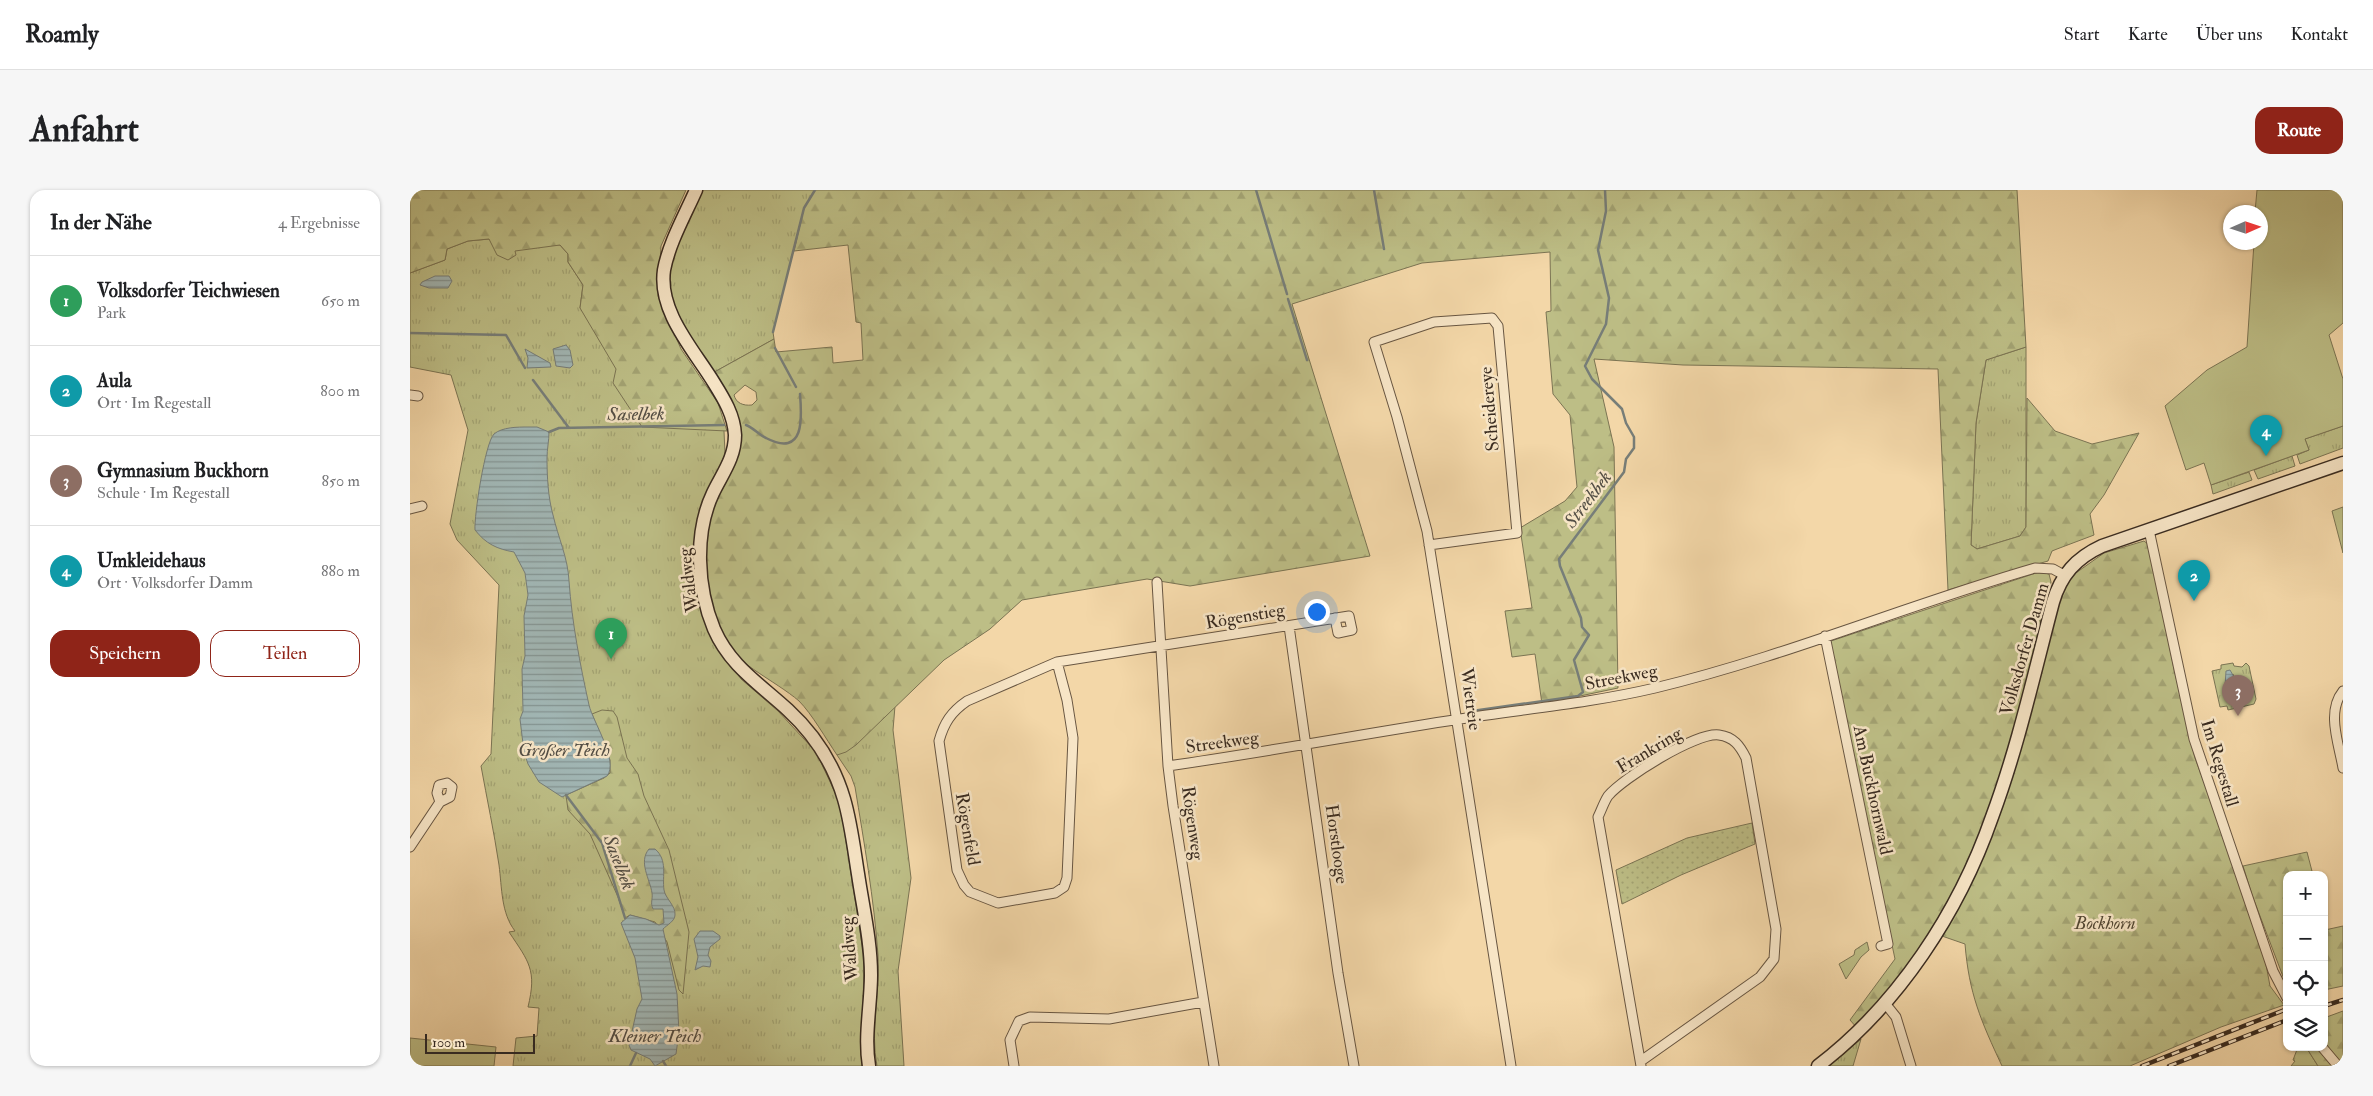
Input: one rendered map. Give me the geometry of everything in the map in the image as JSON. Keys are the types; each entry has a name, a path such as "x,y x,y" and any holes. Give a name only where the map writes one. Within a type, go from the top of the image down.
{"main road":[{"name":"Waldweg","path":"696,190 670,249 663,280 665,295 674,320 724,400 734,424 733,454 711,495 702,524 700,556 705,600 714,629 731,658 746,675 783,705 806,728 822,750 839,783 847,811 870,949 871,977 867,1047 869,1066"},
{"name":"Volksdorfer Damm","path":"1818,1066 1845,1045 1884,1002 1939,928 1959,892 1981,845 2003,787 2053,602 2064,575 2088,553 2343,463"}],"street":[{"name":"Scheidereye","path":"1374,342 1434,322 1492,318 1498,326 1517,533 1429,545"},
{"name":"Wietreie","path":"1374,342 1397,417 1429,545 1511,1066"},
{"path":"410,509 422,506"},
{"name":"Im Regestall","path":"2149,530 2200,761 2283,991"},
{"name":"Streekweg","path":"1168,766 1307,746 1457,720 1594,700 1653,688 1740,666 1825,636 2035,568 2050,569 2064,575"},
{"name":"Rögenweg","path":"1158,582 1160,647 1168,766 1214,1066"},
{"name":"Rögenstieg","path":"1160,647 1335,618"},
{"name":"Horstlooge","path":"1289,626 1338,973 1354,1066"},
{"name":"Am Buckhornwald","path":"1825,636 1888,944 1881,946"},
{"name":"Rögenfeld","path":"1057,662 1067,700 1073,738 1067,878 1064,887 1055,893 998,903 970,892 964,885 957,870 939,741 943,728 956,709 968,701 1057,662 1160,647"},
{"path":"2343,692 2337,701 2334,715 2343,768"},
{"name":"Frankring","path":"1717,734 1730,738 1739,744 1746,758 1776,929 1774,959 1760,977 1641,1064 1598,817 1608,797 1629,777 1684,745 1717,734"},
{"path":"410,847 440,802"},
{"path":"1014,1066 1010,1040 1020,1021 1030,1017 1109,1019 1203,1002"},
{"path":"1884,1002 1896,1017 1911,1066"},
{"path":"2325,1051 2338,1066"}],"green space":[{"path":"410,190 686,190 661,246 658,296 681,349 718,403 727,431 642,427 613,383 616,369 580,308 583,285 568,262 568,254 560,245 515,251 516,255 508,260 497,255 489,239 468,241 447,249 445,260 410,273"},
{"path":"696,190 815,190 804,208 773,332 774,339 709,375 670,310 667,259"},
{"path":"815,190 2017,190 2026,347 1986,360 1976,423 1971,545 1977,549 2020,536 2026,527 2027,398 2055,431 2092,444 2139,433 2104,495 2090,514 2094,535 2052,551 2048,561 1948,590 1938,369 1683,365 1594,359 1614,447 1618,688 1542,704 1535,654 1512,657 1505,611 1532,608 1520,528 1565,501 1577,487 1570,415 1553,394 1546,312 1551,311 1550,252 1422,263 1292,304 1370,556 1190,586 1147,579 1022,600 990,629 944,660 856,745 846,752 837,755 799,701 742,661 722,642 716,632 700,542 735,441 709,375 774,339 776,352 832,347 833,363 863,360 861,323 856,322 848,245 794,251 804,208","holes":["745,385 756,392 757,400 752,405 740,403 734,395"]},
{"path":"2257,190 2343,190 2343,323 2329,335 2343,379 2343,426 2305,439 2309,450 2211,485 2204,463 2186,470 2165,406 2207,370 2247,347 2254,250 2268,250 2268,205 2256,205"},
{"path":"489,239 560,245 568,254 568,262 583,285 580,308 710,398 724,431 725,454 705,503 713,639 741,679 778,711 816,752 840,803 864,957 862,1066 513,1066 516,1038 537,1036 539,1008 528,1007 532,984 529,967 522,951 509,932 515,931 510,924 505,908 481,766 491,754 499,585 457,540 450,524 468,430 451,375 410,367 410,273 445,260 447,249 468,241"},
{"path":"2026,347 2026,527 2020,536 1977,549 1971,545 1976,423 1986,360"},
{"path":"2343,426 2343,448 2300,464 2297,455 2309,450 2305,439"},
{"path":"2292,456 2295,466 2258,479 2254,470"},
{"path":"2249,472 2252,480 2213,494 2211,485"},
{"path":"2343,507 2343,553 2332,511"},
{"name":"Bockhorn","path":"2144,541 2149,545 2174,669 2195,758 2237,871 2264,954 2270,986 2283,1005 2221,1027 2130,1066 2002,1066 1977,1007 1965,944 1939,935 1953,911 2040,663 2062,593 2073,575 2104,553"},
{"path":"2039,572 2049,574 2050,589 2021,709 1979,840 1942,915 1905,970 1857,1028 1850,1020 1895,959 1828,642"},
{"path":"2233,663 2234,666 2242,667 2246,663 2249,666 2256,699 2254,704 2228,710 2227,706 2220,707 2212,671 2221,669 2221,665","holes":["2233,674 2234,677 2241,680 2247,695 2243,699 2229,694 2225,686"]},
{"path":"895,706 893,730 911,878 898,971 904,1066 877,1066 874,1039 878,955 871,892 855,787 851,776 837,755"},
{"path":"602,710 613,711 617,717 627,758 638,774 644,796 669,850 689,932 683,994 679,990 667,942 655,922 630,915 625,918 618,897 590,834 568,810 566,795 604,778 610,773 610,760 592,714"},
{"path":"1752,823 1755,844 1681,875 1622,904 1616,870 1687,838"},
{"path":"2307,852 2312,871 2283,871 2283,976 2252,895 2243,866"},
{"path":"2343,926 2343,986 2328,989 2328,961 2328,929"},
{"path":"1867,942 1869,950 1861,957 1846,979 1839,964 1854,955 1855,950"},
{"path":"2343,1011 2343,1066 2318,1066 2309,1051 2328,1051 2328,1017"},
{"path":"410,1038 496,1047 494,1066 410,1066"},
{"path":"1861,1039 1853,1066 1829,1066"},
{"path":"2296,1051 2309,1051 2318,1066 2291,1066 2295,1061 2293,1060"}],"water":[{"path":"435,276 449,276 452,281 448,288 429,288 420,285 422,282"},
{"path":"566,345 570,350 573,365 570,368 556,366 553,349"},
{"path":"525,349 550,363 551,367 527,368 528,358"},
{"name":"Großer Teich","path":"537,427 549,432 547,465 550,501 567,564 574,628 589,705 608,751 610,761 610,769 607,776 562,797 539,782 528,764 524,752 520,719 523,711 524,616 528,595 525,573 514,552 492,545 475,530 481,480 487,451 494,434 510,428"},
{"path":"2230,670 2234,677 2246,685 2248,692 2243,699 2231,698 2225,686 2226,671"},
{"name":"Kleiner Teich","path":"649,849 655,849 662,858 664,890 675,912 674,919 663,929 677,994 679,1032 676,1054 655,1066 650,1059 631,1050 629,1045 637,1009 642,999 635,958 621,923 630,915 659,925 664,923 663,909 653,909 652,905 652,893 645,865 646,854"},
{"path":"700,931 713,931 720,936 720,939 710,947 708,955 711,961 710,967 703,966 695,970 698,957 694,939"}],"waterway":[{"name":"Saselbek","path":"773,332 804,208 815,190"},
{"path":"1256,190 1287,294"},
{"path":"1374,190 1384,249"},
{"name":"Streekbek","path":"1472,711 1578,696 1583,692 1574,660 1589,635 1582,627 1581,618 1560,566 1559,559 1624,472 1626,459 1634,448 1634,437 1626,423 1622,409 1592,379 1585,366 1606,324 1609,298 1598,250 1606,211 1605,190"},
{"path":"1288,299 1307,360"},
{"path":"410,333 506,335 525,368"},
{"name":"Saselbek","path":"775,348 796,387"},
{"path":"533,380 569,428"},
{"name":"Saselbek","path":"746,425 766,438 779,443 788,443 798,433 801,414 800,394"},
{"name":"Saselbek","path":"549,432 559,428 724,425"},
{"name":"Saselbek","path":"566,795 602,843 625,918"},
{"name":"Saselbek","path":"630,1066 636,1053"},
{"path":"663,1061 666,1066"}],"railway":[{"path":"2328,1005 2343,1000"},
{"path":"2142,1066 2283,1011"},
{"path":"2169,1066 2283,1022"}],"place":[{"name":"Umkleidehaus","path":"2266,456"},
{"name":"Aula","path":"2194,601"},
{"name":"Volksdorfer Teichwiesen","path":"611,659"},
{"name":"Gymnasium Buckhorn","path":"2238,716"}]}
